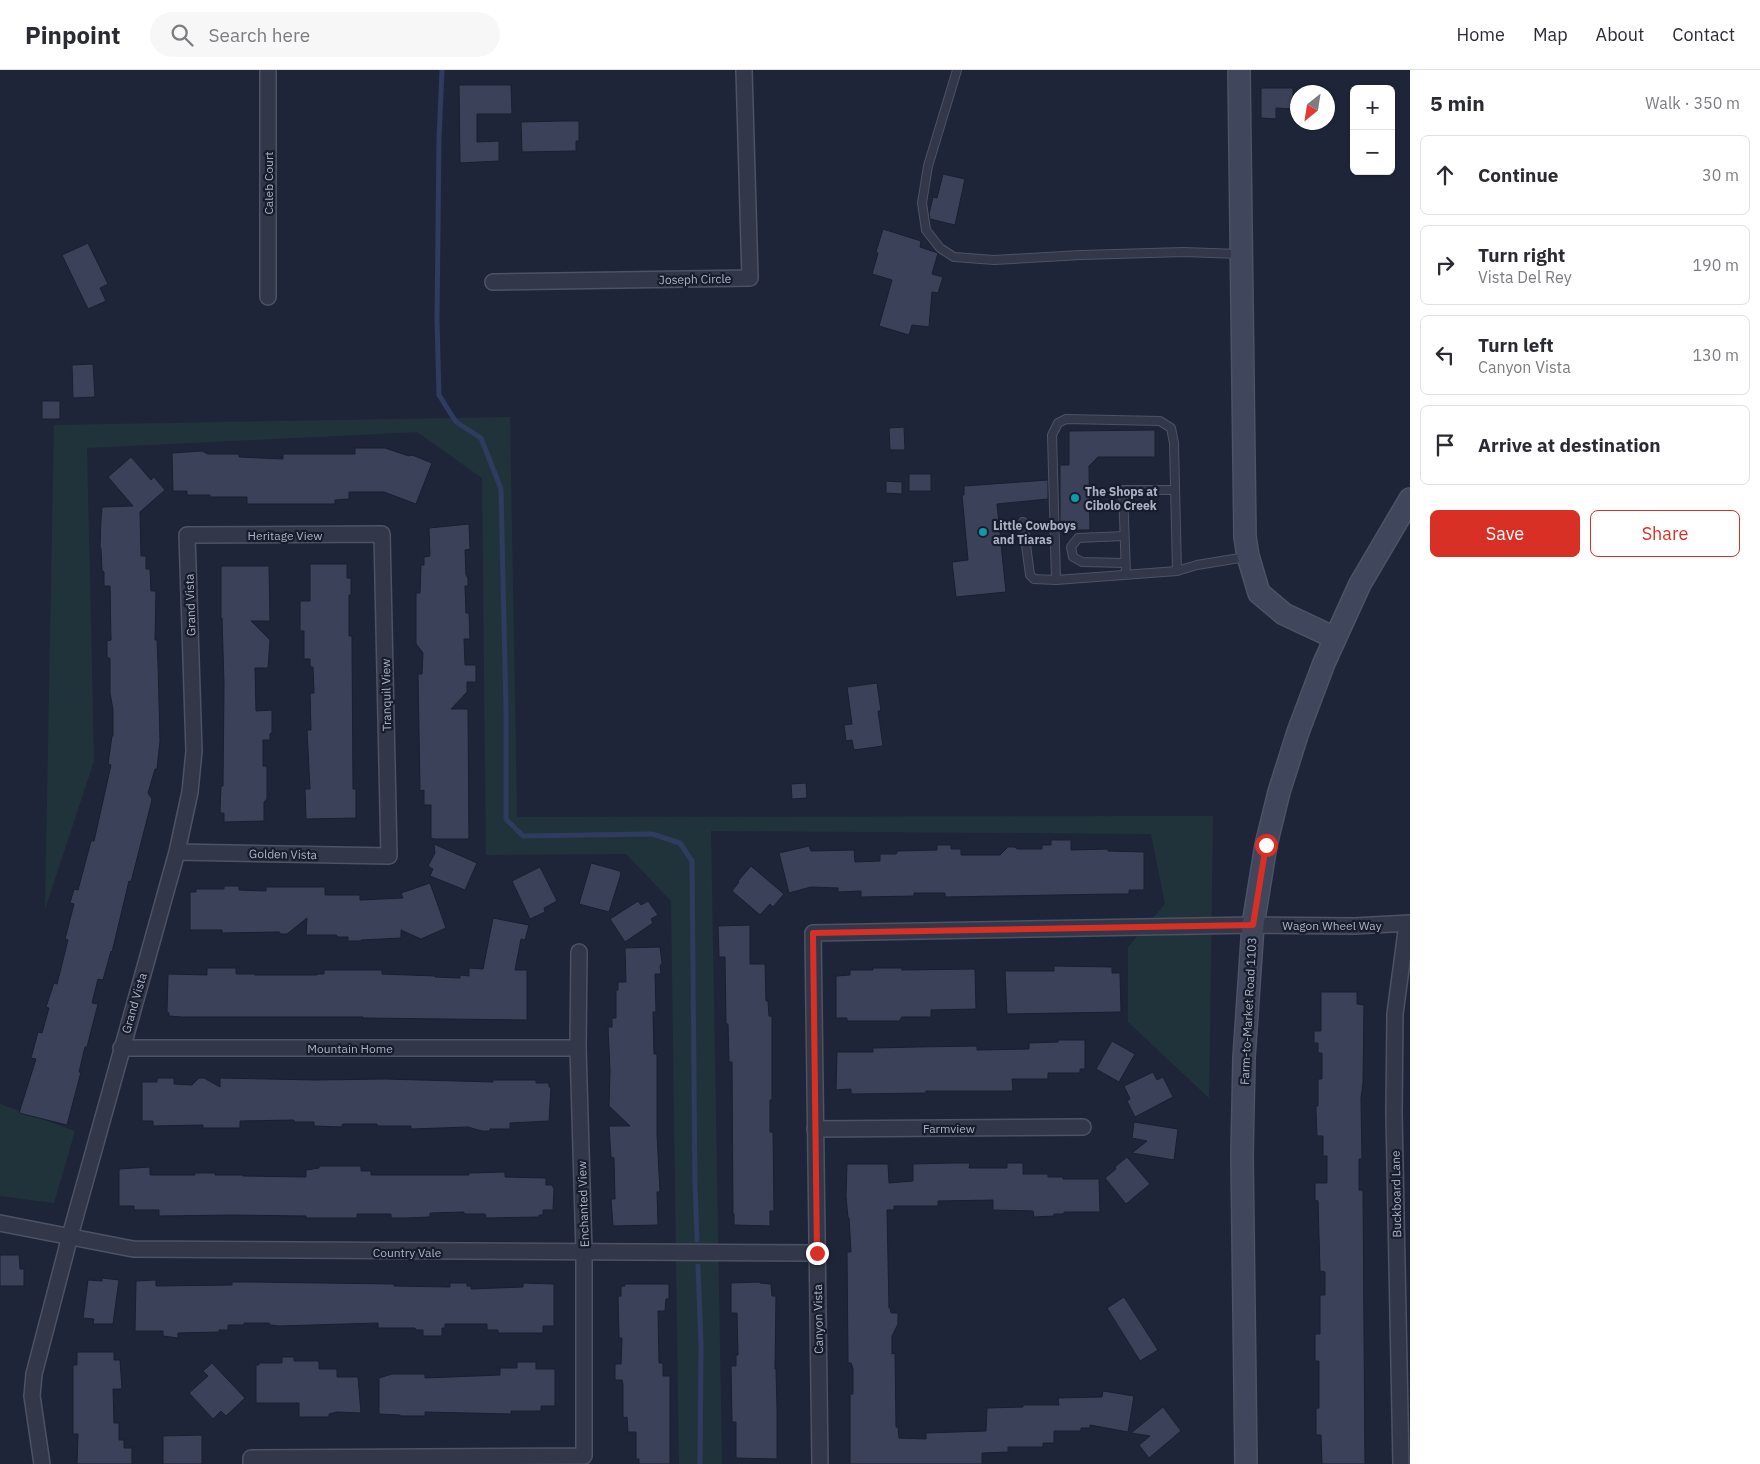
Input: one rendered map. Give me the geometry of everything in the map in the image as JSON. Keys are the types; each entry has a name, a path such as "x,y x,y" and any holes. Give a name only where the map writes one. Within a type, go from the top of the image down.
{"main road":[{"path":"1239,70 1245,537 1248,556 1258,593 1284,614 1335,638"},
{"name":"Farm-to-Market Road 1103","path":"1246,1464 1242,1155 1244,1058 1253,925 1266,845 1279,792 1298,732 1335,638 1360,584 1410,499"}],"street":[{"name":"Caleb Court","path":"268,70 268,297"},
{"name":"Joseph Circle","path":"493,282 750,278 744,70"},
{"name":"Heritage View","path":"187,535 382,534"},
{"name":"Tranquil View","path":"382,534 389,856"},
{"name":"Grand Vista","path":"42,1464 32,1396 34,1374 121,1048 177,852 190,792 194,751 187,535"},
{"name":"Golden Vista","path":"177,852 389,856"},
{"name":"Wagon Wheel Way","path":"813,933 1408,924"},
{"name":"Buckboard Lane","path":"1400,1464 1394,1114 1395,1024 1408,924"},
{"name":"Canyon Vista","path":"813,933 820,1464"},
{"name":"Enchanted View","path":"251,1464 251,1458 584,1456 584,1252 578,1048 579,952"},
{"name":"Mountain Home","path":"121,1048 578,1048"},
{"name":"Farmview","path":"815,1129 1083,1127"},
{"name":"Country Vale","path":"0,1224 133,1249 817,1253"}],"lane":[{"path":"957,70 928,166 922,203 926,230 940,248 954,257 994,260 1184,252 1242,254"},
{"path":"1056,580 1052,435 1058,423 1066,419 1160,421 1172,428 1177,571"},
{"path":"1126,574 1123,490 1175,490"},
{"path":"1023,522 1030,575 1034,579 1056,580 1177,571 1248,556"},
{"path":"1124,536 1078,538 1072,547 1073,558 1082,562 1125,563"}],"shaded area":[{"path":"510,417 517,817 1213,816 1209,1098 1128,1022 1128,947 1165,904 1151,834 711,831 722,1464 679,1464 671,901 626,854 486,855 482,478 417,432 87,448 94,761 45,909 54,425"},
{"path":"0,1104 75,1131 54,1203 0,1196"}],"building":[{"path":"459,85 511,85 512,114 477,114 477,142 499,141 499,161 460,163"},
{"path":"1261,88 1290,88 1290,109 1276,108 1276,119 1261,118"},
{"path":"579,121 579,141 576,141 576,151 522,152 521,122"},
{"path":"943,174 965,179 955,225 930,219 929,214 933,197 937,198"},
{"path":"883,229 921,241 920,247 938,253 932,274 943,277 938,293 932,292 929,327 912,325 909,335 879,326 892,280 872,274"},
{"path":"88,243 108,284 100,288 106,301 88,309 62,255"},
{"path":"93,364 95,397 73,398 72,365"},
{"path":"42,401 60,401 60,419 42,419"},
{"path":"904,427 905,450 890,450 889,428"},
{"name":"The Shops at Cibolo Creek","path":"1155,430 1155,457 1098,457 1089,466 1090,530 1060,530 1060,465 1069,465 1069,431"},
{"path":"355,448 385,448 409,456 412,455 432,463 416,504 384,492 349,492 349,499 335,500 335,504 247,504 247,497 210,497 210,495 187,495 187,491 173,491 172,453 202,451 208,454 239,454 239,457 283,459 283,454 355,454"},
{"path":"131,457 151,480 154,477 165,490 140,512 141,556 146,556 146,569 150,569 151,591 156,591 155,640 157,640 160,741 157,769 155,769 148,793 152,799 151,804 131,882 129,881 112,952 103,980 98,979 92,1003 98,1004 87,1047 85,1047 79,1072 81,1072 67,1125 19,1113 36,1059 31,1058 38,1032 42,1033 49,1008 46,1007 54,983 57,984 68,940 65,939 74,904 70,903 74,889 78,890 91,841 94,841 111,765 108,764 113,736 113,710 110,693 110,658 107,658 107,641 111,640 110,586 104,586 100,547 101,519 102,507 133,506 108,477"},
{"path":"909,474 931,474 931,491 909,491"},
{"name":"Little Cowboys and Tiaras","path":"1048,480 1048,499 997,504 1006,592 956,597 952,562 968,560 962,495 964,495 964,486"},
{"path":"886,481 902,482 902,494 886,493"},
{"path":"469,524 470,549 465,550 468,586 465,586 466,613 469,613 470,639 464,639 465,665 476,665 476,682 467,682 467,692 451,709 468,709 469,839 434,839 431,838 431,805 424,805 424,790 420,791 418,674 422,674 423,653 416,644 416,593 420,593 421,565 424,565 424,557 430,556 429,528"},
{"path":"310,564 347,564 347,578 351,578 349,636 352,636 353,789 356,789 356,818 306,819 305,789 310,789 307,730 311,730 310,693 314,693 313,667 310,667 310,659 304,659 304,631 300,631 300,601 310,601"},
{"path":"221,566 269,566 270,621 251,621 270,640 268,668 255,668 256,711 272,710 270,740 263,740 263,766 267,766 267,799 264,802 264,821 224,822 224,813 220,813 221,786 223,786 224,684"},
{"path":"877,683 881,711 878,711 883,746 854,750 852,740 846,741 844,725 852,724 847,687"},
{"path":"806,783 807,798 792,799 791,784"},
{"path":"1051,840 1071,840 1071,850 1108,849 1108,851 1144,852 1144,890 1129,890 1129,894 945,897 945,893 914,893 914,896 861,897 861,891 838,892 838,888 811,887 789,893 779,853 809,846 811,851 854,850 855,862 880,861 880,854 896,854 898,851 937,850 937,845 951,845 951,849 961,849 961,855 1000,855 1008,847 1042,849 1042,845 1051,845"},
{"path":"434,844 477,863 465,890 430,876 433,869 428,866 435,853"},
{"path":"591,863 620,871 621,874 609,912 579,904"},
{"path":"751,866 784,894 773,907 770,904 760,915 732,891"},
{"path":"540,867 557,901 544,908 545,912 530,919 512,881"},
{"path":"430,883 446,928 421,939 401,930 401,938 361,941 348,941 348,937 338,937 336,935 306,935 307,918 287,934 279,932 222,933 222,930 190,930 190,892 196,892 196,889 224,889 224,886 239,886 239,890 266,891 266,887 325,887 325,895 360,895 360,900 403,898 401,893"},
{"path":"638,901 641,905 648,901 658,915 651,919 653,923 625,942 610,919"},
{"path":"493,918 529,925 525,940 521,939 515,970 527,970 527,1020 363,1017 182,1017 169,1016 167,1012 168,974 207,975 207,968 236,968 236,974 255,975 317,975 324,974 324,970 382,970 382,974 460,978 460,975 469,976 469,968 483,969"},
{"path":"750,925 750,964 765,964 766,1001 768,1001 769,1016 772,1016 770,1132 773,1132 774,1211 770,1211 770,1226 734,1225 733,1214 732,1062 729,1062 728,1024 726,1024 725,957 719,957 718,926"},
{"path":"660,947 661,974 655,974 656,1012 653,1012 654,1054 657,1054 657,1134 660,1192 657,1192 658,1225 613,1226 611,1199 615,1199 614,1158 611,1157 609,1126 630,1126 609,1106 608,1027 612,1027 612,1018 616,1018 616,990 618,990 618,982 626,982 625,948"},
{"path":"1054,966 1112,967 1112,973 1120,973 1121,1012 1007,1014 1005,971 1054,971"},
{"path":"873,968 902,968 902,970 975,969 976,1009 931,1010 931,1017 902,1017 899,1021 847,1021 847,1018 836,1018 836,976 850,975 850,970 873,970"},
{"path":"1321,992 1357,992 1357,1004 1364,1005 1363,1083 1361,1098 1362,1159 1359,1159 1359,1190 1363,1190 1365,1464 1322,1464 1321,1435 1316,1435 1316,1408 1319,1408 1319,1361 1315,1361 1315,1334 1320,1334 1320,1295 1325,1295 1325,1272 1320,1271 1318,1201 1315,1200 1315,1183 1327,1183 1327,1156 1323,1156 1323,1136 1317,1136 1316,1111 1316,1106 1318,1106 1318,1079 1322,1079 1322,1053 1318,1053 1318,1043 1314,1043 1314,1031 1321,1031"},
{"path":"1058,1040 1085,1040 1085,1069 1080,1069 1080,1073 1048,1073 1048,1079 1012,1079 1013,1091 926,1091 926,1093 851,1094 851,1089 836,1090 837,1052 873,1052 873,1048 977,1046 977,1050 1029,1049 1029,1043 1058,1042"},
{"path":"1112,1041 1135,1054 1119,1082 1096,1069"},
{"path":"1153,1072 1157,1080 1163,1077 1173,1097 1135,1117 1127,1101 1130,1099 1124,1086"},
{"path":"157,1078 174,1078 174,1084 192,1085 199,1078 204,1078 220,1087 220,1078 493,1082 493,1080 536,1080 536,1083 549,1083 549,1087 551,1087 549,1121 510,1123 510,1129 490,1129 490,1131 468,1127 411,1129 411,1126 377,1126 377,1124 343,1124 341,1127 314,1126 314,1122 294,1122 294,1120 240,1121 240,1128 203,1128 203,1125 153,1126 153,1121 142,1121 142,1082 157,1082"},
{"path":"1134,1122 1178,1129 1174,1160 1132,1153 1147,1141 1132,1138"},
{"path":"1127,1157 1150,1184 1126,1204 1105,1178"},
{"path":"970,1163 969,1168 1007,1168 1007,1163 1023,1163 1023,1174 1048,1174 1048,1177 1063,1177 1063,1179 1099,1179 1100,1212 1064,1212 1064,1214 1054,1214 1054,1216 1034,1217 1033,1211 993,1210 993,1200 938,1201 938,1206 894,1206 894,1210 887,1210 889,1308 891,1313 898,1313 898,1324 892,1336 892,1354 895,1353 896,1427 898,1427 899,1438 926,1439 926,1433 986,1431 987,1408 1059,1405 1058,1398 1102,1397 1103,1391 1134,1396 1128,1432 1090,1425 1090,1428 1081,1428 1081,1431 1054,1431 1054,1443 1043,1443 1043,1447 1008,1447 1008,1452 982,1453 982,1464 850,1464 850,1394 853,1394 853,1368 851,1363 848,1363 847,1252 851,1252 846,1196 847,1164 888,1164 889,1183 913,1181 913,1164"},
{"path":"319,1166 361,1166 361,1171 371,1171 371,1175 469,1175 469,1173 505,1172 505,1177 546,1178 546,1185 552,1185 554,1189 553,1210 543,1210 543,1215 539,1215 539,1217 486,1218 485,1214 464,1214 464,1212 430,1213 430,1217 407,1218 391,1218 391,1214 357,1214 357,1218 306,1218 306,1216 159,1216 159,1210 134,1210 134,1206 119,1206 119,1169 150,1167 150,1175 215,1173 215,1175 306,1177 306,1170 319,1168"},
{"path":"0,1255 19,1255 20,1269 24,1269 24,1286 0,1286"},
{"path":"102,1278 119,1280 113,1324 93,1324 94,1319 83,1318 88,1280 102,1281"},
{"path":"156,1280 156,1286 232,1285 232,1282 250,1282 394,1284 394,1286 450,1287 450,1283 467,1283 467,1286 471,1286 471,1289 523,1287 523,1283 554,1284 554,1326 543,1326 543,1333 498,1333 498,1330 487,1330 487,1324 445,1324 445,1328 442,1328 442,1336 423,1336 423,1330 416,1330 415,1328 378,1328 378,1323 279,1326 270,1325 269,1323 244,1323 244,1325 228,1325 228,1330 219,1330 219,1332 178,1333 178,1338 163,1336 163,1331 135,1331 136,1281"},
{"path":"760,1282 771,1284 772,1296 776,1296 777,1459 736,1458 736,1422 732,1422 731,1366 736,1366 736,1355 738,1355 737,1313 731,1313 731,1283"},
{"path":"624,1284 669,1284 669,1299 666,1299 665,1311 658,1311 659,1363 663,1363 663,1376 670,1376 670,1464 639,1464 639,1459 636,1459 636,1432 628,1432 627,1417 623,1418 623,1384 622,1380 615,1380 615,1364 621,1364 622,1338 619,1338 618,1296 621,1296 621,1286 625,1286"},
{"path":"1124,1297 1158,1350 1140,1361 1107,1308"},
{"path":"77,1352 114,1352 114,1360 120,1360 122,1389 113,1389 114,1423 119,1423 119,1440 124,1440 124,1448 132,1448 132,1464 77,1464 78,1434 73,1434 73,1365 77,1365"},
{"path":"282,1357 294,1357 294,1361 319,1361 319,1369 337,1369 337,1377 358,1377 361,1413 337,1412 329,1414 329,1417 299,1417 299,1403 256,1403 256,1365 259,1365 259,1363 282,1363"},
{"path":"517,1362 536,1362 536,1369 555,1369 555,1406 541,1406 541,1411 511,1411 511,1414 425,1412 425,1416 400,1416 379,1414 379,1378 392,1374 425,1374 425,1378 500,1375 500,1368 517,1368"},
{"path":"212,1363 245,1398 226,1416 221,1411 213,1419 189,1393 208,1376 203,1371"},
{"path":"1163,1407 1181,1431 1149,1458 1139,1445 1150,1436 1131,1433"},
{"path":"202,1435 202,1464 163,1464 163,1436"}],"waterway":[{"path":"442,70 439,139 437,320 439,395 456,422 481,438 501,489 506,712 506,819 523,836 652,834 680,843 692,861 697,1240"},
{"path":"698,1266 701,1344 700,1464"}],"place":[{"name":"The Shops at Cibolo Creek","path":"1075,498"},
{"name":"Little Cowboys and Tiaras","path":"983,532"}],"route":[{"path":"817,1253 813,933 1253,925 1266,845"}]}
